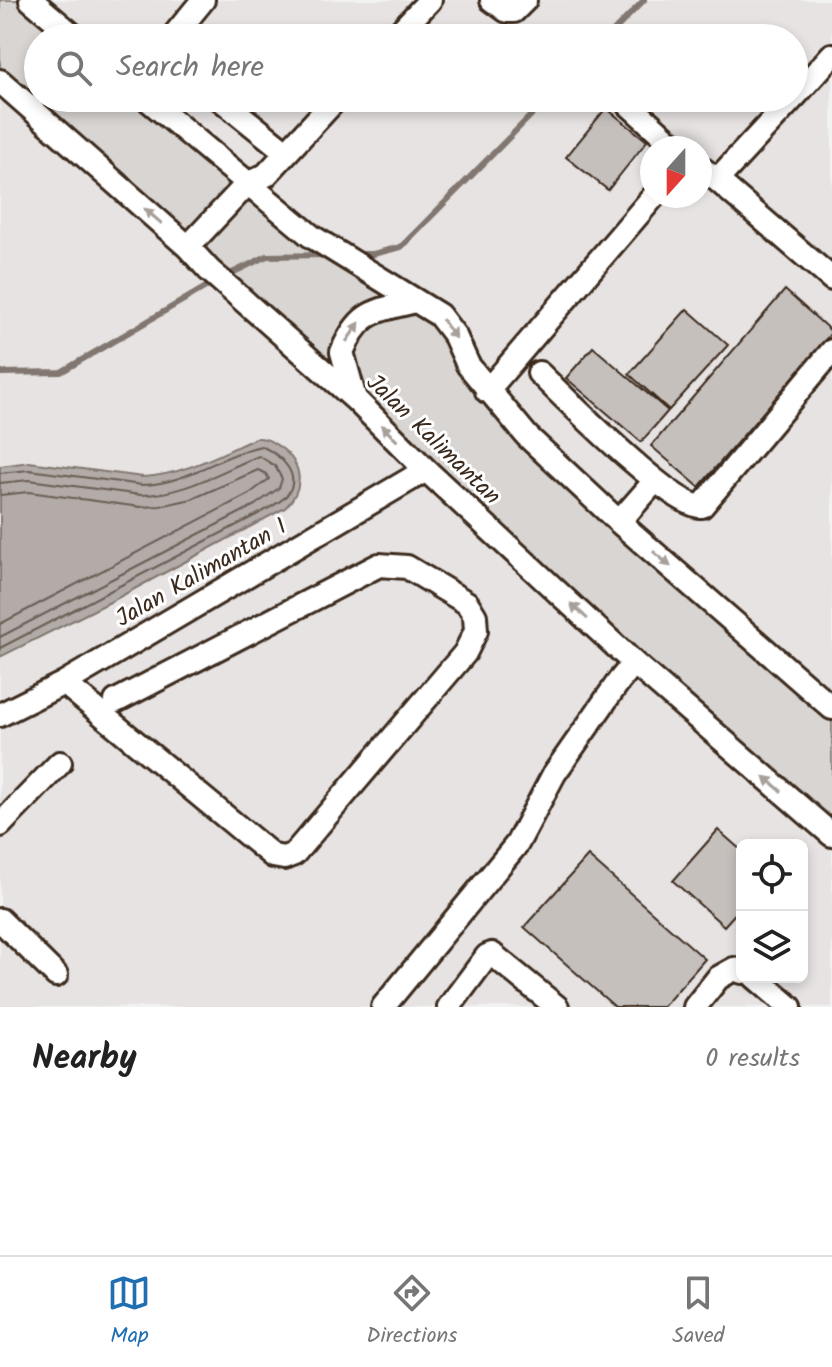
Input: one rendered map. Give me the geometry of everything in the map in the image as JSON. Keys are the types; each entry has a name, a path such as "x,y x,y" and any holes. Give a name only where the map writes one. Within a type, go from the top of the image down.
{"street":[{"path":"31,0 59,24"},
{"path":"183,24 203,0"},
{"path":"407,24 430,0"},
{"path":"492,0 507,11 514,11 525,0"},
{"path":"808,81 832,55"},
{"name":"Jalan Kalimantan","path":"0,81 24,102"},
{"name":"Jalan Kalimantan","path":"35,112 356,400 426,470 634,663 832,835"},
{"path":"162,112 311,236 439,315 448,324 468,365 527,436 619,522 832,708"},
{"path":"236,112 286,152"},
{"path":"188,247 247,184 266,175 324,112"},
{"path":"637,112 664,136"},
{"path":"712,170 776,112"},
{"path":"712,175 829,270"},
{"path":"487,391 644,208"},
{"path":"356,400 342,352 350,332 369,312 415,301"},
{"path":"539,373 655,481 693,506 702,506 832,351"},
{"name":"Jalan Kalimantan I","path":"0,715 64,683 426,470"},
{"path":"619,522 655,481"},
{"path":"64,683 273,856 284,858 294,854 465,653 476,631 475,616 467,603 407,567 379,565 116,701"},
{"path":"383,1007 517,844 554,774 634,663"},
{"path":"0,825 60,763"},
{"path":"0,920 56,975"},
{"path":"449,1007 487,956 492,954 557,1007"},
{"path":"695,1007 718,978 736,970"},
{"path":"762,983 790,1007"}],"shaded area":[{"path":"0,0 832,0 832,1007 0,1007"},
{"path":"0,0 31,0 59,24 24,24 24,103 0,81"},
{"path":"35,112 165,112 415,301 487,391 832,708 832,828"}],"water":[{"path":"256,438 266,439 280,447 297,468 296,492 285,508 0,657 0,466 29,462 143,477 201,463"}],"building":[{"path":"603,112 611,112 641,136 640,150 608,190 566,157"},
{"path":"785,290 832,332 699,487 651,446"},
{"path":"687,309 728,345 669,410 629,374"},
{"path":"593,347 668,411 641,442 566,378"},
{"path":"718,830 736,846 736,913 724,926 673,881"},
{"path":"588,856 705,959 663,1007 615,1007 524,927"}],"waterway":[{"path":"621,24 644,0"},
{"path":"353,254 373,254 401,247 534,112"},
{"path":"226,276 267,256 326,255"},
{"path":"0,373 61,372 216,281"}]}
